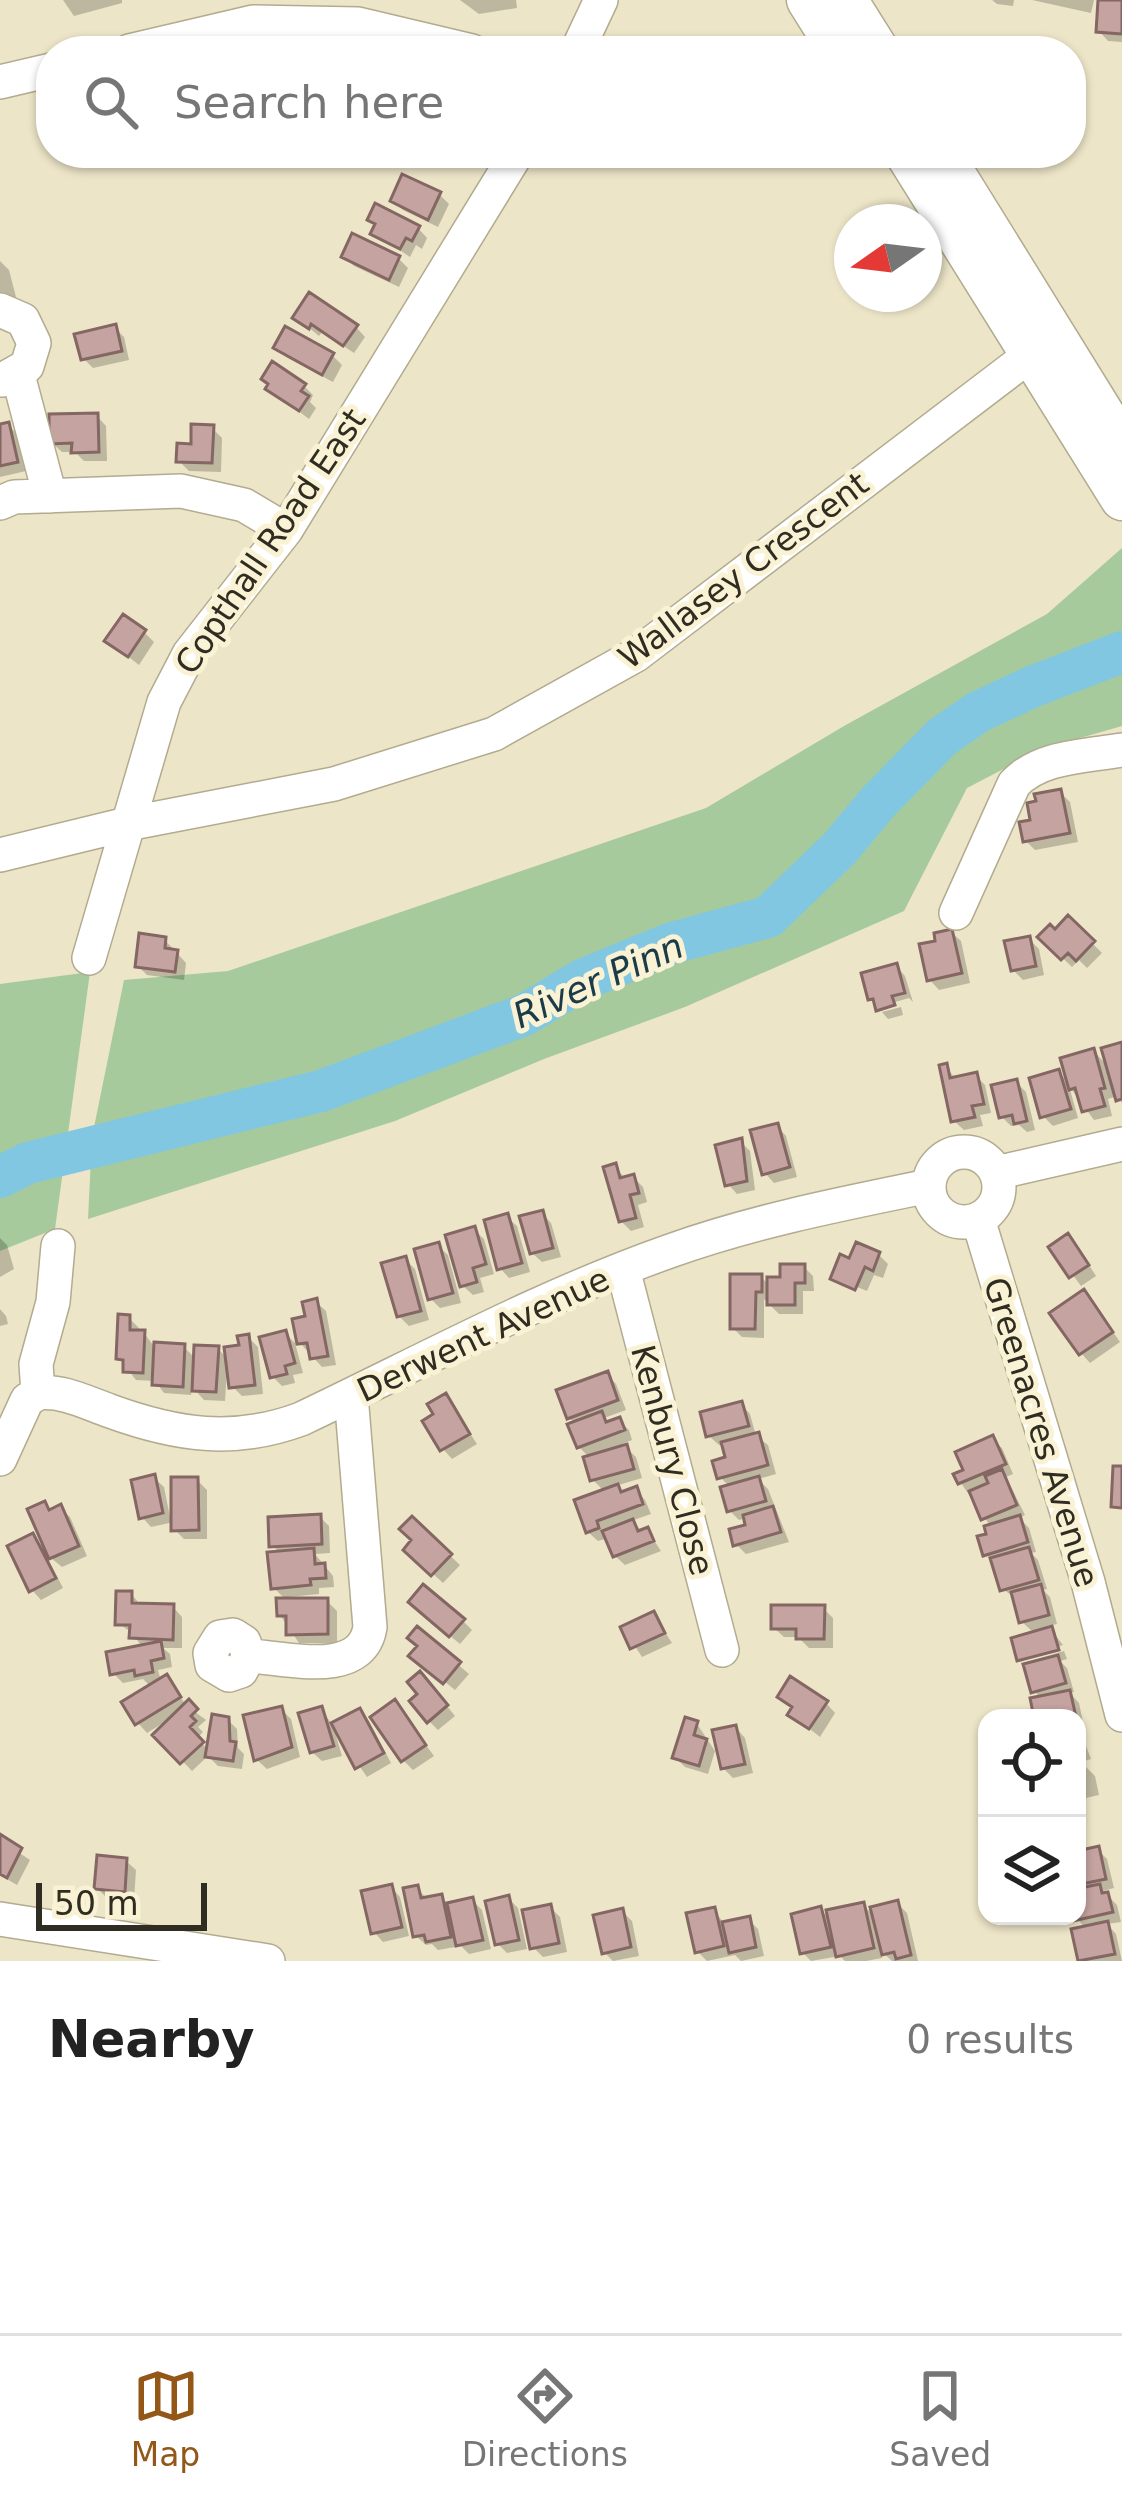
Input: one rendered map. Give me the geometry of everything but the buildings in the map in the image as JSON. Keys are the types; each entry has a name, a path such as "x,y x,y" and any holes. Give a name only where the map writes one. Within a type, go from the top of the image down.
{"main road":[{"path":"808,0 831,36"},
{"path":"847,0 869,36"},
{"path":"917,168 1042,345 1122,445"},
{"path":"949,168 1122,499"}],"street":[{"path":"584,36 601,0"},
{"path":"175,36 252,11 358,24 409,36"},
{"path":"0,82 36,74"},
{"name":"Copthall Road East","path":"89,958 164,702 189,654 286,530 508,168"},
{"path":"0,310 13,313 30,330 32,355 9,378 50,496"},
{"name":"Wallasey Crescent","path":"0,855 127,824 334,784 494,734 636,655 1042,345"},
{"path":"0,503 14,497 181,491 244,505 286,530"},
{"path":"956,913 1014,784 1025,772 1052,762 1122,750"},
{"name":"Derwent Avenue","path":"38,1393 62,1394 177,1432 221,1436 282,1426 535,1305 623,1269 788,1215 929,1186 938,1164 959,1153 982,1158 995,1173 1122,1144"},
{"path":"929,1186 930,1198 945,1217 968,1222 978,1219 997,1197 995,1173"},
{"name":"Greenacres Avenue","path":"978,1219 1088,1582 1122,1715"},
{"path":"0,1459 27,1400 38,1393 37,1364 53,1302 58,1246"},
{"name":"Kenbury Close","path":"623,1269 722,1650"},
{"path":"249,1656 344,1660 358,1653 367,1640 366,1559 351,1395"},
{"path":"0,1919 268,1961"}],"green space":[{"path":"1122,548 1122,726 1042,749 967,788 904,911 685,1007 395,1121 88,1219 92,1137 124,980 228,971 706,808 1047,614"},
{"path":"90,972 55,1229 0,1251 0,984"}],"waterway":[{"name":"River Pinn","path":"0,1177 28,1163 321,1091 524,1015 582,980 672,943 768,917 839,849 942,737 978,712 1122,652"}]}
